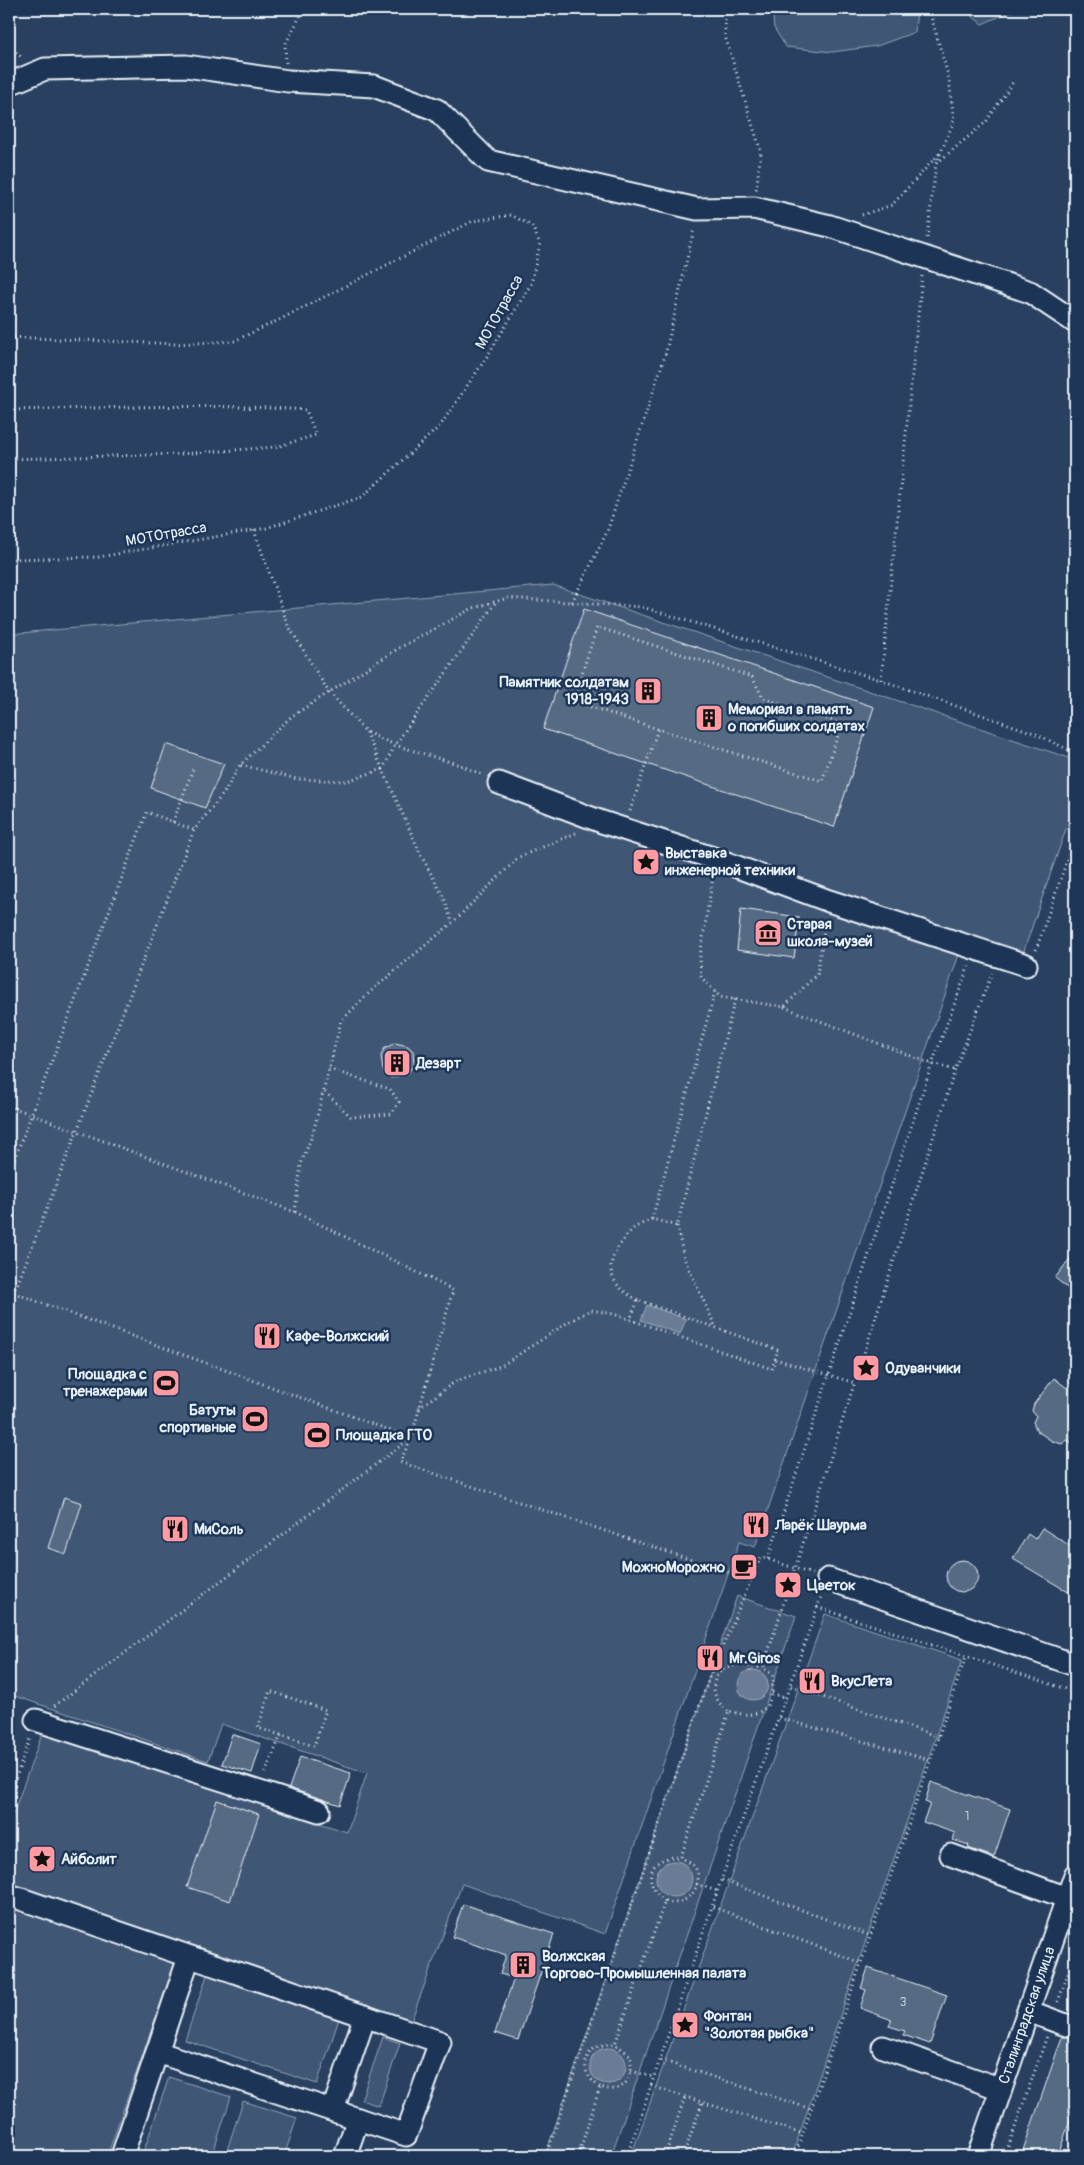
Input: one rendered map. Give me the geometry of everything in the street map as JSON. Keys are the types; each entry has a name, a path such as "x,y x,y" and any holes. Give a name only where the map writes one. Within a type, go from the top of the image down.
{"street":[{"path":"9,84 45,69 186,66 288,81 374,86 437,110 488,161 697,209 754,208 830,226 1030,292 1075,322"},
{"path":"499,783 602,822 716,859 829,901 1026,965"},
{"path":"828,1580 1075,1665"},
{"path":"36,1720 319,1811"},
{"path":"951,1855 1068,1898"},
{"name":"Сталинградская улица","path":"978,2156 1075,1875"},
{"path":"9,1895 440,2042 406,2135 157,2052"},
{"path":"122,2156 189,1956"},
{"path":"1028,2011 1059,2022"},
{"path":"332,2110 365,2016"},
{"path":"883,2047 1001,2089"},
{"path":"345,2156 358,2119"}],"path":[{"path":"288,81 285,45 304,9"},
{"path":"725,9 724,36 761,152 754,208"},
{"path":"881,680 924,258 936,164 954,121 949,79 929,9"},
{"path":"936,164 986,122 1013,82"},
{"path":"830,226 892,205 941,151"},
{"name":"МОТОтрасса","path":"9,337 176,344 234,341 277,322 473,221 511,214 532,226 540,244 531,284 488,355 440,426 362,497 266,528 99,557 9,559"},
{"path":"572,602 607,532 665,356 694,228 702,225"},
{"path":"9,410 260,407 306,410 316,435 276,447 180,454 9,459"},
{"path":"254,530 288,625 328,691 366,732 420,853 444,898 452,923"},
{"path":"14,1293 194,830 224,793 240,765 292,716 328,691 398,648 473,608 508,598 642,607 881,680 1034,733 1075,753"},
{"path":"240,765 297,780 347,781 383,769 395,745 496,602"},
{"path":"597,627 752,677 763,698 842,724 822,781 658,729 573,701 597,627"},
{"path":"624,828 658,729"},
{"path":"366,732 395,745 460,765 499,783"},
{"path":"173,822 193,769"},
{"path":"9,1172 147,812 194,830"},
{"path":"295,1212 301,1164 313,1133 341,1021 372,991 452,923 519,857 602,822"},
{"path":"1026,965 1033,958 1075,837"},
{"path":"716,859 700,956 701,978 720,997 784,1008 932,1064 956,1070"},
{"path":"784,1008 817,974 829,901"},
{"path":"768,1560 932,1064 975,948"},
{"path":"763,1668 956,1070 998,956"},
{"path":"652,1219 715,992"},
{"path":"716,1328 684,1258 677,1226 735,999"},
{"path":"324,1091 351,1117 391,1114 399,1102 390,1089 329,1069"},
{"path":"9,1106 295,1212 453,1290 410,1438 400,1462 751,1580"},
{"path":"419,1408 456,1381 500,1366 570,1321 591,1310 614,1314 772,1369 778,1350 638,1300 619,1288 613,1279 610,1269 614,1254 633,1229 652,1219 677,1226"},
{"path":"9,1291 410,1438"},
{"path":"630,1320 638,1300"},
{"path":"775,1359 855,1383"},
{"path":"9,1797 36,1720 410,1438"},
{"path":"546,2156 709,1678 761,1557 828,1580 717,1892 627,2156"},
{"path":"817,1607 1075,1692"},
{"path":"795,2156 966,1656"},
{"path":"734,1665 763,1668 773,1675 770,1704 758,1714 738,1714 720,1706 713,1688 715,1679 727,1668 734,1665"},
{"path":"709,1678 715,1679"},
{"path":"791,1686 939,1737"},
{"path":"270,1691 326,1710 314,1746 281,1735 258,1728 270,1691"},
{"path":"772,1693 786,1699"},
{"path":"681,1857 728,1711"},
{"path":"779,1718 930,1760"},
{"path":"258,1791 281,1735"},
{"path":"669,1856 681,1857 694,1867 697,1875 696,1884 691,1896 682,1903 673,1905 655,1894 651,1884 652,1870 659,1861 669,1856"},
{"path":"645,1868 652,1870"},
{"path":"722,1880 871,1936"},
{"path":"696,1884 717,1892"},
{"path":"615,2044 666,1901"},
{"path":"713,1907 861,1963"},
{"path":"1005,2156 1059,2022 1075,1953"},
{"path":"604,2043 615,2044 630,2055 631,2072 627,2082 618,2090 609,2091 600,2088 591,2081 586,2072 587,2057 594,2048 604,2043"},
{"path":"581,2055 587,2057"},
{"path":"661,2060 811,2110"},
{"path":"631,2072 653,2077"},
{"path":"651,2086 802,2134"},
{"path":"578,2156 600,2088"},
{"path":"665,2156 685,2096"},
{"path":"683,2156 702,2103"}],"shaded area":[{"path":"772,9 917,10 915,32 877,46 832,52 786,47 774,28"},
{"path":"963,9 1017,9 982,24"},
{"path":"553,585 1075,760 1075,803 1022,956 965,937 755,1547 739,1542 605,1934 462,1884 411,2021 9,1882 9,1825 42,1734 347,1832 367,1773 221,1724 208,1761 15,1696 9,1711 9,634"},
{"path":"647,1305 686,1319 680,1334 641,1320"},
{"path":"737,1596 796,1616 611,2156 545,2156"},
{"path":"825,1614 962,1660 792,2156 631,2156"},
{"path":"753,1670 759,1671 767,1679 767,1691 759,1699 753,1700 747,1699 739,1691 738,1685 739,1679 747,1671"},
{"path":"674,1861 681,1862 687,1866 691,1872 691,1886 687,1892 681,1896 674,1897 667,1896 661,1892 657,1886 656,1879 657,1872 661,1866 667,1862"},
{"path":"9,1905 175,1963 107,2156 9,2156"},
{"path":"207,1975 339,2019 317,2084 185,2040"},
{"path":"383,2037 400,2043 379,2106 361,2100"},
{"path":"608,2048 615,2049 621,2053 625,2059 625,2073 621,2079 615,2083 608,2084 601,2083 595,2079 591,2073 590,2066 591,2059 595,2053 601,2049"},
{"path":"169,2077 231,2097 212,2156 142,2156"},
{"path":"243,2101 297,2118 284,2156 225,2156"}],"building":[{"name":"Мемориал в память о погибших солдатах","path":"584,609 874,707 834,827 543,729"},
{"path":"166,744 224,764 205,808 151,788"},
{"name":"Старая школа-музей","path":"741,909 799,917 794,958 737,950"},
{"name":"Дезарт","path":"395,1043 408,1046 413,1051 414,1064 408,1073 391,1078 383,1070 381,1056 384,1049"},
{"path":"1075,1252 1075,1294 1055,1278"},
{"path":"1075,1377 1075,1445 1067,1440 1062,1444 1052,1441 1037,1431 1033,1422 1036,1416 1032,1411 1034,1404 1054,1378 1067,1388"},
{"path":"64,1497 82,1503 66,1554 48,1548"},
{"path":"1042,1528 1075,1549 1075,1596 1013,1559 1028,1534 1035,1539"},
{"path":"962,1560 968,1561 973,1565 977,1570 977,1582 973,1587 968,1591 962,1592 956,1591 951,1587 947,1582 946,1576 947,1570 951,1565 956,1561"},
{"name":"ВкусЛета","path":"807,1671 822,1676 818,1690 802,1686"},
{"path":"232,1734 261,1744 252,1773 222,1764"},
{"path":"300,1757 351,1773 340,1805 289,1788"},
{"path":"931,1782 1010,1809 994,1857 968,1848 969,1845 953,1840 955,1833 923,1822 930,1804 925,1802"},
{"path":"217,1800 259,1814 230,1901 187,1887"},
{"name":"Волжская Торгово-Промышленная палата","path":"463,1904 554,1934 518,2040 495,2033 514,1978 500,1974 506,1955 452,1937"},
{"path":"868,1968 947,1995 930,2044 903,2035 905,2031 889,2026 892,2020 860,2008 866,1990 861,1988"},
{"path":"1075,2033 1075,2105 1058,2156 1021,2156 1062,2037 1069,2037"}],"place":[{"name":"Памятник солдатам 1918-1943","path":"648,691"},
{"name":"Мемориал в память о погибших солдатах","path":"709,718"},
{"name":"Выставка инженерной техники","path":"646,862"},
{"name":"Старая школа-музей","path":"768,933"},
{"name":"Дезарт","path":"397,1063"},
{"name":"Кафе-Волжский","path":"267,1336"},
{"name":"Одуванчики","path":"866,1368"},
{"name":"Площадка с тренажерами","path":"166,1383"},
{"name":"Батуты спортивные","path":"255,1419"},
{"name":"Площадка ГТО","path":"317,1435"},
{"name":"Ларёк Шаурма","path":"756,1525"},
{"name":"МиСоль","path":"175,1529"},
{"name":"МожноМорожно","path":"744,1567"},
{"name":"Цветок","path":"788,1585"},
{"name":"Mr.Giros","path":"710,1658"},
{"name":"ВкусЛета","path":"812,1681"},
{"name":"Айболит","path":"42,1859"},
{"name":"Волжская Торгово-Промышленная палата","path":"523,1965"},
{"name":"Фонтан \"Золотая рыбка\"","path":"685,2025"}]}
